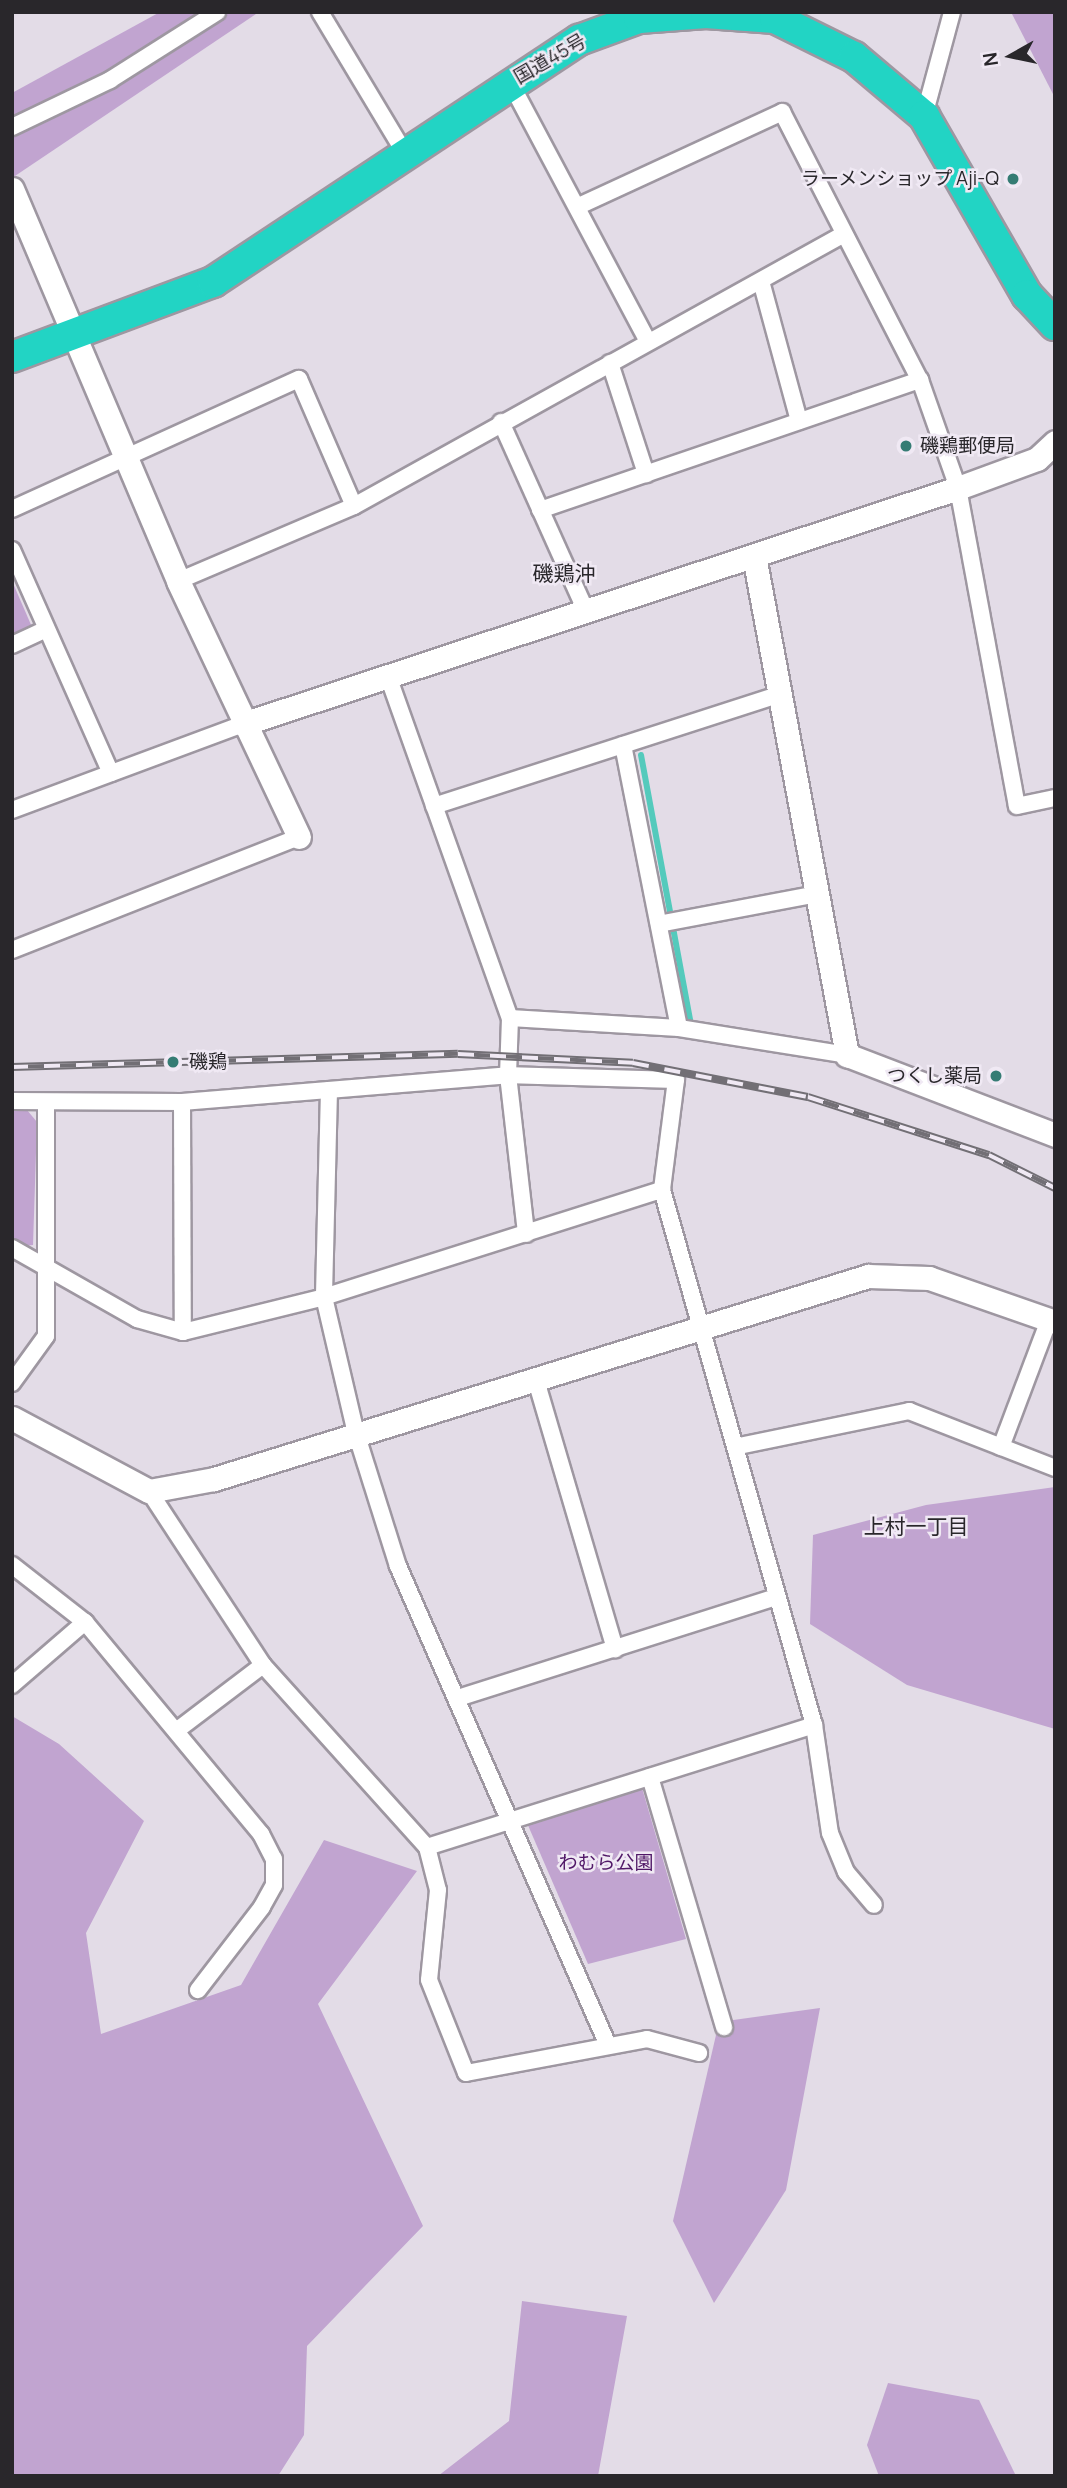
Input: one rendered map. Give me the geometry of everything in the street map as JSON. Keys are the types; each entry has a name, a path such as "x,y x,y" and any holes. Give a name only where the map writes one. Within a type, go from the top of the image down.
{"highway":[{"name":"国道45号","path":"12,357 75,338 213,282 406,155 510,82 579,40 639,18 762,17 854,57 924,117 1027,295 1055,325"}],"street":[{"path":"12,127 110,80 217,12"},
{"path":"320,12 406,155"},
{"path":"924,117 951,12"},
{"path":"510,82 579,206 648,342"},
{"path":"579,206 782,112 842,235 920,380 958,488 1017,806 1055,798"},
{"path":"12,189 178,581 243,724 299,837 12,950"},
{"path":"178,581 354,506 842,235"},
{"path":"761,281 799,421"},
{"path":"610,363 646,474"},
{"path":"12,509 299,379 354,506"},
{"path":"540,509 920,380"},
{"path":"501,422 586,611"},
{"path":"12,810 243,724 1046,458 1055,442"},
{"path":"12,550 111,773"},
{"path":"754,556 847,1055"},
{"path":"12,645 47,629"},
{"path":"388,676 510,1018 508,1075 526,1234"},
{"path":"434,806 781,694"},
{"path":"623,744 679,1028"},
{"path":"659,924 818,894"},
{"path":"510,1018 679,1028 847,1055 1055,1135"},
{"path":"12,1101 182,1102 508,1075 676,1080 662,1190 697,1326 739,1446 774,1598 814,1725 830,1833 846,1872 874,1905"},
{"path":"329,1090 324,1297 356,1433 398,1566 512,1820 607,2043"},
{"path":"12,1383 46,1336 46,1102"},
{"path":"182,1102 183,1332"},
{"path":"12,1248 138,1319 183,1332 324,1297 662,1190"},
{"path":"149,1491 214,1479 697,1326 868,1276 929,1278 1052,1321 1001,1447"},
{"path":"535,1377 615,1648"},
{"path":"739,1446 909,1410 1055,1468"},
{"path":"12,1418 149,1491 263,1665 427,1847 438,1890 429,1980 466,2073 607,2043 647,2039 699,2053"},
{"path":"12,1564 85,1622 176,1731 274,1859 274,1885 262,1908 198,1990"},
{"path":"458,1698 774,1598"},
{"path":"12,1685 85,1622"},
{"path":"176,1731 263,1665"},
{"path":"427,1847 814,1725"},
{"path":"650,1777 724,2027"}],"green space":[{"path":"160,12 259,12 12,178 12,93"},
{"path":"1011,12 1055,12 1055,98"},
{"path":"12,581 32,627 12,636"},
{"path":"12,1110 27,1110 37,1122 33,1245 24,1246 12,1240"},
{"path":"1055,1487 1055,1729 907,1685 810,1624 813,1535 926,1505"},
{"path":"12,1716 59,1744 144,1821 86,1933 101,2034 241,1985 324,1840 417,1871 318,2004 423,2226 307,2346 304,2435 278,2476 12,2476"},
{"name":"わむら公園","path":"642,1788 686,1939 588,1964 527,1823"},
{"path":"820,2008 786,2190 714,2303 673,2221 719,2022"},
{"path":"522,2301 627,2316 598,2476 438,2476 509,2421"},
{"path":"888,2383 979,2400 1016,2476 879,2476 867,2445"}],"waterway":[{"path":"641,755 691,1024"}],"railway":[{"path":"12,1067 458,1054 633,1063 808,1097 989,1155 1055,1188"}],"place":[{"name":"ラーメンショップ Aji-Q","path":"1013,179"},
{"name":"磯鶏郵便局","path":"906,446"},
{"name":"磯鶏","path":"173,1062"},
{"name":"つくし薬局","path":"996,1076"}],"district":[{"name":"磯鶏沖","path":"564,573"},
{"name":"上村一丁目","path":"916,1526"}]}
